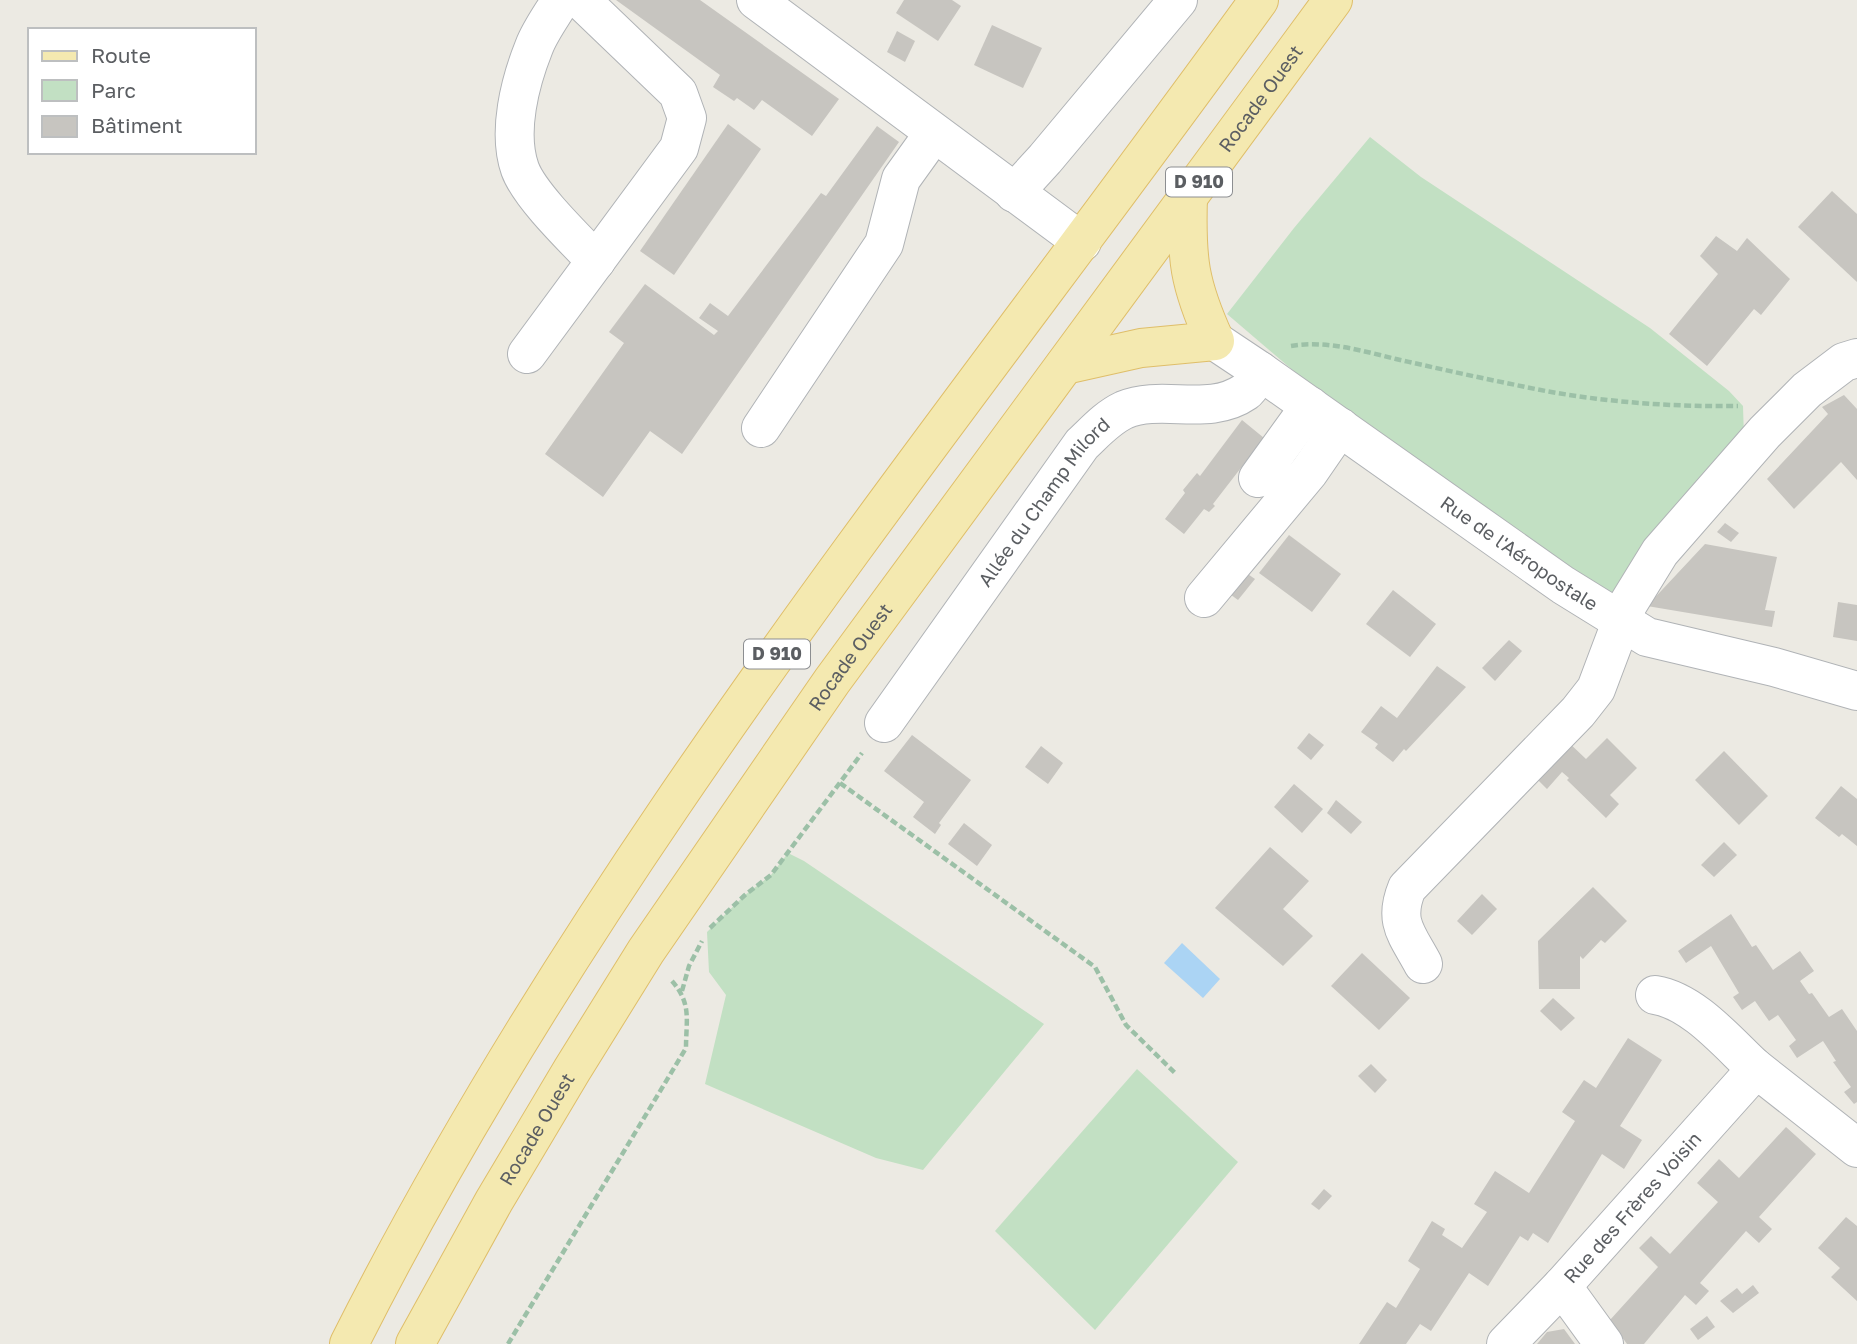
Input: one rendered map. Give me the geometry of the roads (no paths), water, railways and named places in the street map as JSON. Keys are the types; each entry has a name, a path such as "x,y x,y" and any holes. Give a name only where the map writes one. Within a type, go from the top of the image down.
{"main road":[{"name":"D 910","path":"349,1344 440,1175 522,1037 596,919 729,719 1259,0"},
{"name":"Rocade Ouest","path":"415,1344 501,1189 646,951 832,681 1333,0"},
{"path":"1065,365 1141,348 1215,341 1197,300 1191,277 1187,250 1188,197"}],"street":[{"path":"561,0 534,45 520,92 515,139 520,170 544,206 596,261"},
{"path":"527,354 679,148 687,118 678,93 581,0"},
{"path":"756,0 1082,243"},
{"path":"1014,193 1178,0"},
{"path":"761,428 884,244 901,179 934,133"},
{"name":"Rue de l'Aéropostale","path":"1215,341 1563,585 1647,637 1774,667 1857,691"},
{"path":"1423,964 1403,926 1400,905 1407,888 1578,712 1596,689 1628,604 1660,552 1754,419 1807,390 1844,362 1857,359"},
{"name":"Allée du Champ Milord","path":"884,723 1082,444 1096,430 1126,409 1145,405 1210,404 1229,400 1247,391 1260,371"},
{"path":"1258,478 1325,416"},
{"path":"1204,598 1309,472 1325,416"},
{"path":"1655,995 1670,997 1691,1010 1754,1067 1857,1148"},
{"name":"Rue des Frères Voisin","path":"1506,1344 1562,1286 1749,1077 1754,1067"},
{"path":"1562,1286 1604,1344"}],"water":[{"path":"1182,943 1220,979 1203,998 1164,963"}]}
